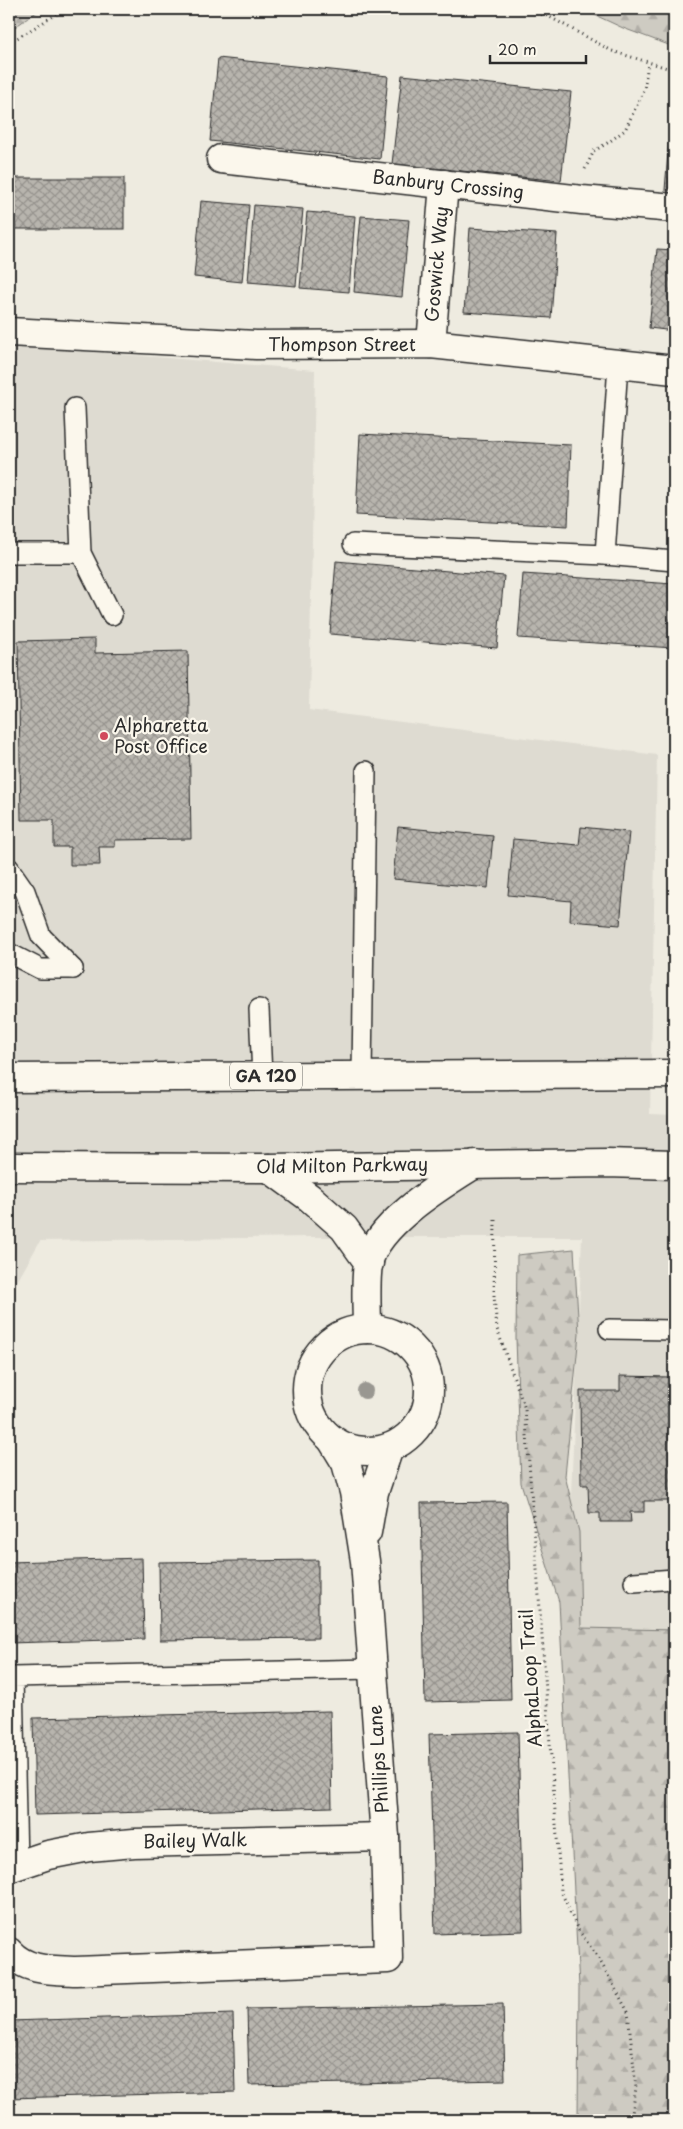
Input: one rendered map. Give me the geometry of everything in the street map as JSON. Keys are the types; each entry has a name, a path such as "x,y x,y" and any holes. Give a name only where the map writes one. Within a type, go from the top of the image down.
{"main road":[{"name":"Banbury Crossing","path":"221,159 582,200 674,208"},
{"name":"Goswick Way","path":"431,344 444,184"},
{"name":"Thompson Street","path":"9,332 256,345 431,344 674,370"},
{"name":"GA 120","path":"9,1078 674,1074"},
{"name":"Old Milton Parkway","path":"9,1167 269,1168 607,1163 674,1165"},
{"path":"367,1329 368,1264 377,1245 392,1226 430,1193 475,1164"},
{"path":"269,1168 310,1198 344,1228 368,1264"},
{"path":"367,1329 386,1332 403,1340 417,1353 426,1370 429,1388 427,1407 419,1425 406,1438 389,1448 375,1451 360,1451 332,1440 319,1428 310,1410 306,1392 309,1372 318,1355 331,1341 348,1332 367,1329"},
{"name":"Phillips Lane","path":"12,1956 38,1968 76,1971 388,1958 385,1837 365,1560 354,1492 346,1463 332,1440"},
{"name":"Phillips Lane","path":"365,1560 373,1498 389,1448"},
{"name":"Bailey Walk","path":"13,1866 88,1847 134,1843 385,1837"}],"lane":[{"path":"605,555 618,365"},
{"path":"75,408 81,553 112,615"},
{"path":"353,544 605,555 674,561"},
{"path":"9,553 81,553"},
{"path":"362,1075 366,771"},
{"path":"9,868 25,890 41,936 72,969 40,969 9,953"},
{"path":"259,1009 262,1076"},
{"path":"609,1329 674,1330"},
{"path":"634,1582 674,1579"},
{"path":"13,1866 13,1678 372,1669"}],"path":[{"path":"9,43 65,9"},
{"path":"522,9 548,16 612,52 674,70"},
{"path":"582,200 584,170 590,157 594,151 625,130 644,90 648,63"},
{"name":"AlphaLoop Trail","path":"495,1220 494,1296 497,1330 525,1409 561,1891 577,1928 598,1959 628,2012 636,2088 631,2120"}],"shaded area":[{"path":"9,345 315,370 309,710 657,755 650,1114 674,1115 674,1639 565,1635 582,1237 307,1237 40,1241 9,1296"}],"green space":[{"path":"9,9 41,9 9,31"},
{"path":"582,9 674,9 674,47 623,28"},
{"path":"574,1249 579,1334 565,1476 579,1532 581,1628 674,1630 674,2120 578,2120 579,1987 559,1602 521,1483 516,1338 517,1255"}],"building":[{"path":"218,58 388,76 380,159 210,141"},
{"path":"402,75 571,92 561,181 392,164"},
{"path":"672,102 674,102 674,190 665,190"},
{"path":"9,178 124,178 124,229 9,229"},
{"path":"201,201 249,205 242,282 194,277"},
{"path":"254,205 303,209 296,286 248,282"},
{"path":"307,212 355,216 349,292 300,288"},
{"path":"361,216 409,220 402,297 354,292"},
{"path":"470,228 557,234 551,318 464,312"},
{"path":"657,249 674,250 674,331 649,328"},
{"path":"360,434 571,445 568,526 356,515"},
{"path":"336,561 504,576 497,648 330,634"},
{"path":"523,574 674,584 674,648 518,638"},
{"name":"Alpharetta Post Office","path":"95,639 95,653 188,651 191,839 115,840 115,847 99,847 100,865 70,865 70,847 54,847 54,820 21,820 18,641"},
{"path":"398,827 493,836 488,888 393,879"},
{"path":"581,827 629,832 620,925 570,921 571,901 508,895 513,839 579,845"},
{"path":"620,1376 670,1377 670,1391 674,1391 674,1501 644,1501 644,1512 630,1512 631,1522 600,1522 600,1513 589,1513 588,1485 581,1485 580,1391 620,1391"},
{"path":"507,1502 511,1700 425,1702 421,1503"},
{"path":"142,1558 144,1639 9,1643 9,1562"},
{"path":"318,1560 318,1638 160,1640 159,1562"},
{"path":"330,1711 332,1807 35,1815 33,1718"},
{"path":"518,1732 523,1931 435,1934 429,1734"},
{"path":"503,2004 505,2080 249,2085 247,2009"},
{"path":"233,2014 235,2092 9,2098 9,2021"}],"place":[{"name":"Alpharetta Post Office","path":"104,736"}]}
